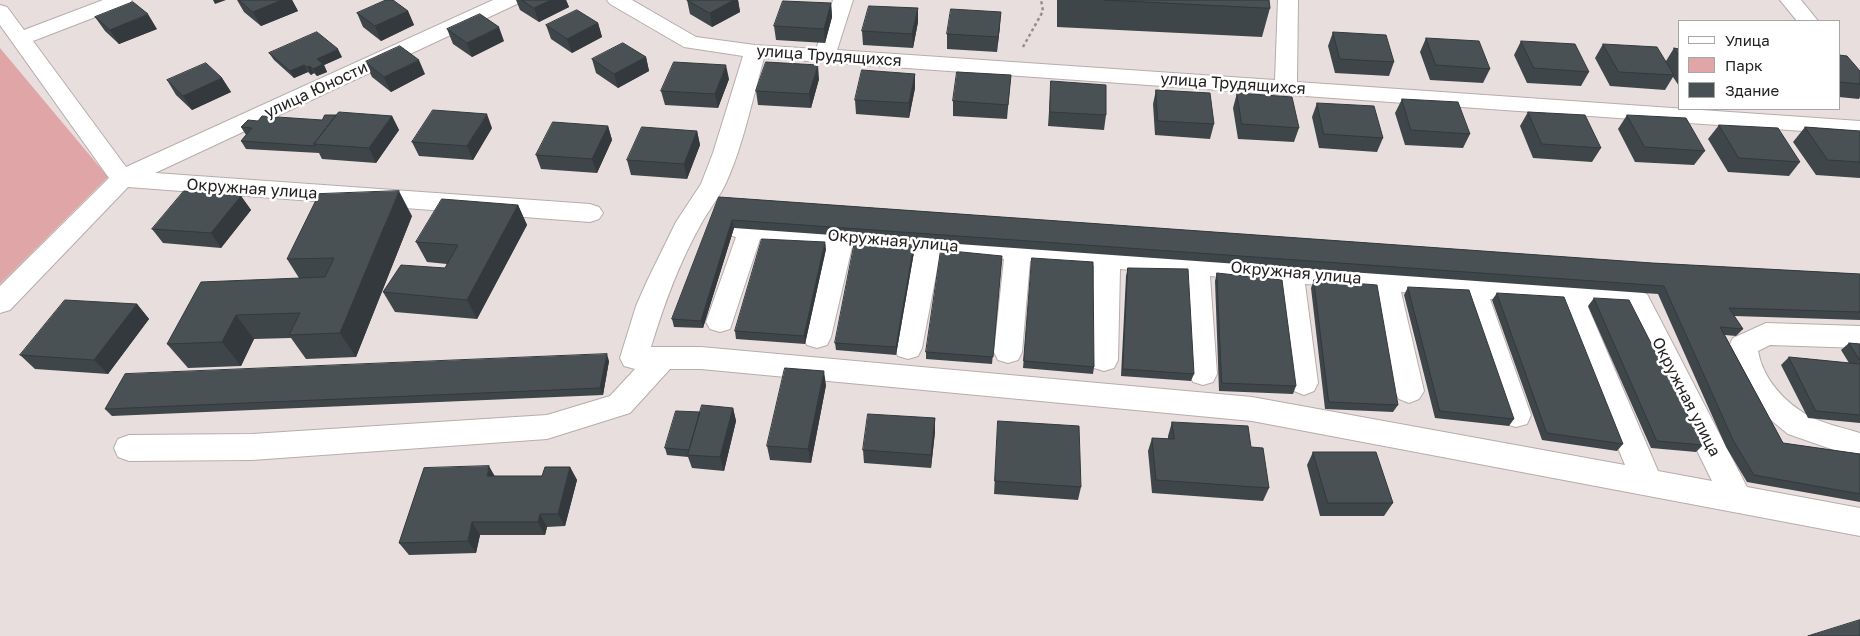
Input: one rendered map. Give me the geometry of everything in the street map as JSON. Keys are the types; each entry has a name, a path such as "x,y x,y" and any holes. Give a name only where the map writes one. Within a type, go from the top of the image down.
{"street":[{"path":"21,38 122,0"},
{"name":"улица Юности","path":"122,179 510,0"},
{"name":"улица Трудящихся","path":"617,0 691,43 755,51 1860,128"},
{"path":"824,57 843,0"},
{"path":"1286,88 1288,0"},
{"path":"1790,0 1807,20"},
{"path":"0,11 122,179 0,303"},
{"path":"755,51 726,153 713,185 689,222 661,279 650,306 634,358 701,358 1252,409 1860,522"},
{"name":"Окружная улица","path":"122,179 590,213"},
{"name":"Окружная улица","path":"720,322 742,229 1637,301 1738,500"},
{"path":"817,337 841,236"},
{"path":"908,348 929,244"},
{"path":"1008,352 1018,251"},
{"path":"1104,360 1107,258"},
{"path":"1196,265 1203,374"},
{"path":"1290,273 1304,383"},
{"path":"1385,280 1409,391"},
{"path":"1472,287 1516,415"},
{"path":"1569,295 1648,483"},
{"path":"1860,337 1766,334 1744,346 1747,368 1770,403 1798,425 1860,446"},
{"path":"130,448 252,447 547,427 620,406 663,358"}],"path":[{"path":"1010,68 1043,11 1041,0"}],"green space":[{"path":"0,48 108,177 0,284"}],"building":[{"path":"239,0 282,0 253,12"},
{"path":"386,0 393,0 408,11 375,26 357,13"},
{"path":"522,0 551,0 534,8"},
{"path":"687,0 734,0 710,13"},
{"path":"1105,0 1269,0 1270,8"},
{"path":"783,1 831,3 824,29 774,26"},
{"path":"133,2 148,14 110,30 95,17"},
{"path":"869,6 918,8 912,34 862,31"},
{"path":"951,9 1001,12 998,37 947,34"},
{"path":"577,10 598,23 567,39 546,25"},
{"path":"480,14 499,27 467,43 447,29"},
{"path":"317,32 338,49 317,59 323,64 313,69 310,66 304,65 290,71 269,53"},
{"path":"1333,32 1386,35 1394,62 1340,59"},
{"path":"1426,38 1479,41 1490,69 1436,65"},
{"path":"1521,41 1575,44 1589,72 1534,68"},
{"path":"623,43 646,57 614,74 592,59"},
{"path":"1603,44 1657,47 1674,75 1619,72"},
{"path":"400,46 419,60 384,77 365,62"},
{"path":"1840,55 1847,56 1860,71 1860,84 1840,82"},
{"path":"674,62 726,65 715,94 661,91"},
{"path":"766,62 818,65 809,94 756,91"},
{"path":"206,63 222,78 183,96 167,80"},
{"path":"862,70 915,74 909,103 855,100"},
{"path":"957,72 1011,75 1008,105 953,101"},
{"path":"1051,81 1106,85 1106,115 1050,112"},
{"path":"1156,90 1210,93 1214,124 1158,121"},
{"path":"1237,93 1292,97 1299,128 1242,124"},
{"path":"1402,99 1458,102 1470,134 1411,130"},
{"path":"1317,103 1374,106 1383,138 1324,134"},
{"path":"433,110 487,114 467,146 412,142"},
{"path":"339,112 392,116 369,148 314,144"},
{"path":"1528,112 1585,115 1601,148 1542,144"},
{"path":"325,115 336,115 314,144 315,146 241,141 252,128 241,127 248,120 258,121 262,116 322,120"},
{"path":"1627,115 1686,118 1705,151 1645,147"},
{"path":"553,122 608,126 592,159 536,155"},
{"path":"1719,125 1778,128 1800,162 1739,158"},
{"path":"642,127 697,131 684,164 627,160"},
{"path":"1805,127 1860,131 1860,162 1828,160"},
{"path":"184,191 241,196 211,233 152,229"},
{"path":"399,191 340,333 289,335 300,313 236,315 222,342 167,344 201,282 325,277 334,258 287,259 319,194"},
{"path":"719,197 1652,263 1860,274 1860,312 1729,308 1743,329 1720,327 1783,443 1860,454 1860,494 1754,475 1733,440 1664,286 732,220 701,321 672,319"},
{"path":"442,199 518,205 467,300 383,292 401,265 445,268 458,245 416,242"},
{"path":"762,239 825,242 804,336 735,331"},
{"path":"855,241 914,245 896,347 835,343"},
{"path":"941,250 1002,256 993,357 926,352"},
{"path":"1032,258 1093,262 1094,367 1024,361"},
{"path":"1128,268 1188,269 1194,374 1123,369"},
{"path":"1217,273 1282,280 1296,386 1222,383"},
{"path":"1314,280 1377,285 1398,405 1329,402"},
{"path":"1408,287 1469,290 1514,419 1440,411"},
{"path":"1497,293 1564,297 1623,444 1547,433"},
{"path":"1594,298 1629,300 1703,445 1657,441"},
{"path":"65,300 137,304 94,360 20,355"},
{"path":"1849,343 1860,344 1860,360"},
{"path":"607,354 600,388 105,409 125,374"},
{"path":"1789,357 1860,364 1860,415 1816,411"},
{"path":"785,368 824,371 808,449 767,446"},
{"path":"702,405 733,408 720,457 688,455"},
{"path":"676,411 700,412 689,450 665,448"},
{"path":"868,414 935,418 931,455 863,450"},
{"path":"998,421 1079,426 1081,487 995,481"},
{"path":"1172,422 1248,426 1251,447 1263,448 1269,488 1156,480 1152,438 1174,439"},
{"path":"1313,452 1376,452 1393,503 1328,503"},
{"path":"489,466 487,476 542,476 545,467 570,467 558,514 540,514 538,522 472,522 468,541 399,543 424,468"},
{"path":"1860,620 1860,636 1808,636"}]}
